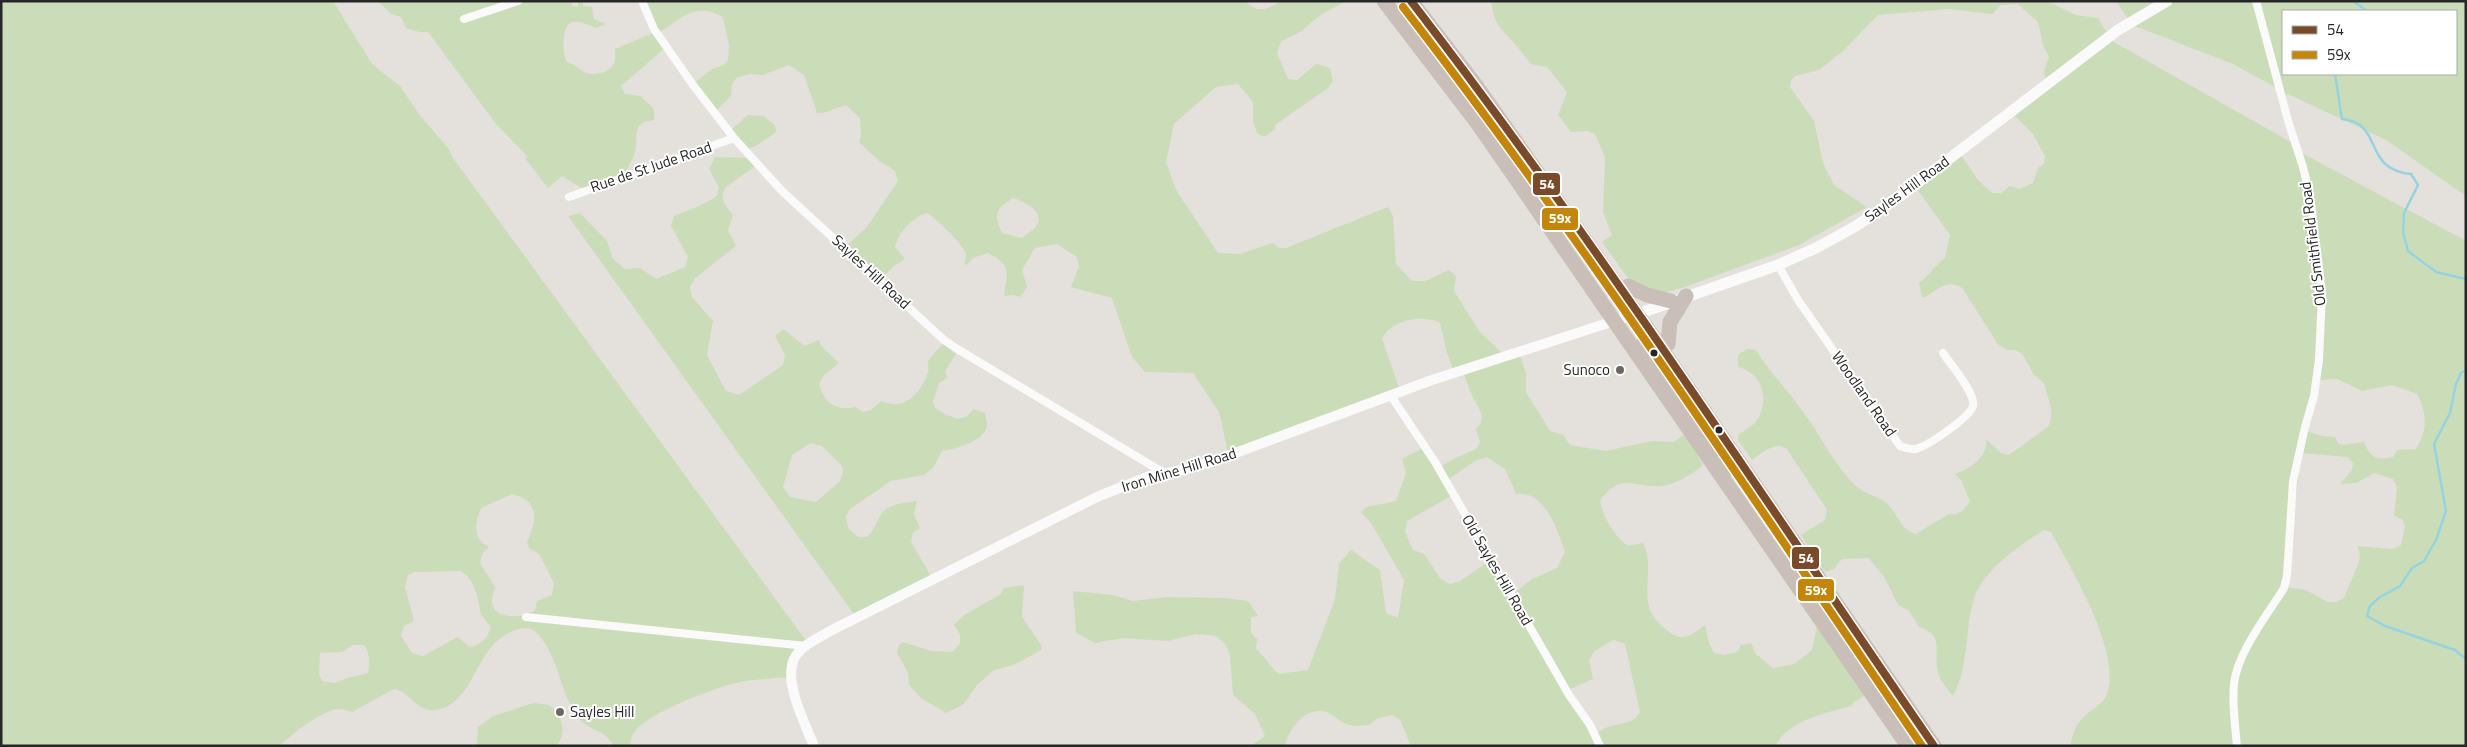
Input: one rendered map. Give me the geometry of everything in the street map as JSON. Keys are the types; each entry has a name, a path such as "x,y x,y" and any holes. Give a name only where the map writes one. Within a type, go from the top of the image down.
{"highway":[{"path":"1384,1 1459,96 1908,746"},
{"path":"1397,1 1620,290 1646,311 1945,746"},
{"path":"1411,1 1470,77 1620,290 1671,301"},
{"path":"1423,1 1483,80 1620,290 1650,341 1918,746"},
{"path":"1668,344 1670,322 1686,296"},
{"path":"1650,341 1934,746"}],"main road":[{"name":"Sayles Hill Road","path":"1646,311 1778,265 1818,247 1882,209 2118,30 2167,1"}],"street":[{"path":"464,19 518,1"},
{"name":"Sayles Hill Road","path":"642,1 647,16 663,43 734,138 782,191 944,340 1164,473"},
{"name":"Old Smithfield Road","path":"2237,746 2234,693 2236,672 2241,659 2284,588 2287,576 2293,482 2314,396 2322,322 2322,293 2310,196 2256,1"},
{"name":"Rue de St Jude Road","path":"569,196 734,138"},
{"name":"Woodland Road","path":"1778,265 1809,316 1900,446 1906,449 1916,449 1928,443 1966,416 1973,406 1973,396 1943,353"},
{"name":"Sayles Hill Road","path":"1615,321 1646,311"},
{"name":"Iron Mine Hill Road","path":"814,746 796,700 791,675 795,657 806,646 830,631 1099,496 1150,476 1214,461 1432,380 1615,321"},
{"name":"Old Sayles Hill Road","path":"1391,396 1435,462 1569,695 1590,725 1600,746"},
{"path":"526,617 806,646"}],"green space":[{"path":"1,1 333,1 372,64 400,86 419,114 449,149 453,158 807,642 796,654 791,677 734,683 688,700 645,722 634,733 630,746 614,746 605,735 586,725 577,716 566,696 555,663 545,643 538,634 527,628 514,631 496,642 486,654 469,684 455,701 446,707 429,710 394,689 352,712 340,709 317,717 291,735 280,746 1,746","holes":["512,494 521,497 532,506 534,519 527,541 529,548 539,554 554,583 552,595 537,601 535,610 518,616 504,615 494,609 492,597 495,587 480,563 482,554 489,547 480,540 476,530 481,508","460,571 465,574 475,589 481,614 491,627 484,640 470,647 458,637 423,656 412,653 401,636 404,626 414,621 405,587 408,575 415,572","352,645 364,645 369,658 368,673 335,683 322,681 319,674 320,653 343,652"]},
{"path":"378,1 572,1 572,6 578,7 578,1 583,1 583,6 592,7 594,19 606,24 596,28 580,22 571,23 565,31 564,51 567,62 591,74 604,72 611,68 615,61 615,49 653,33 643,1 1244,1 1256,9 1265,9 1282,1 1347,1 1322,14 1299,33 1281,41 1277,53 1288,79 1297,80 1316,64 1330,68 1333,81 1328,88 1275,125 1275,129 1264,137 1257,133 1253,121 1253,102 1238,84 1216,87 1174,124 1166,162 1176,190 1218,253 1240,254 1272,243 1279,248 1286,248 1388,207 1393,216 1396,264 1412,281 1425,281 1449,270 1456,276 1454,291 1480,332 1503,354 1520,355 1526,373 1526,392 1550,431 1563,435 1570,445 1606,451 1652,441 1674,442 1686,433 1703,465 1672,484 1652,486 1628,483 1614,486 1600,501 1610,526 1623,542 1628,546 1643,543 1647,554 1648,566 1647,596 1652,613 1658,622 1668,631 1679,637 1687,636 1705,625 1709,643 1714,653 1724,655 1737,652 1741,645 1751,643 1755,653 1773,668 1794,664 1812,650 1817,626 1865,695 1854,702 1852,706 1820,715 1798,724 1782,737 1776,746 1411,746 1400,720 1392,715 1378,718 1369,725 1355,726 1343,723 1330,713 1315,711 1303,717 1293,727 1285,746 1251,746 1265,736 1255,714 1233,695 1230,655 1225,644 1216,636 1196,634 1168,641 1123,638 1095,643 1076,633 1073,591 1113,595 1132,601 1168,597 1225,598 1248,601 1258,616 1251,617 1251,633 1257,639 1256,648 1278,674 1308,670 1335,599 1339,564 1351,550 1380,570 1386,613 1398,618 1404,580 1371,523 1361,512 1366,507 1396,501 1406,473 1402,459 1423,448 1439,468 1453,459 1476,449 1480,442 1476,429 1481,423 1482,415 1463,372 1454,372 1447,353 1440,323 1425,319 1408,320 1393,327 1382,338 1400,391 1228,453 1219,412 1193,373 1145,372 1132,357 1112,298 1071,287 1079,267 1077,257 1057,244 1035,248 1022,270 1027,287 1020,297 1013,295 1004,296 1007,275 1001,261 988,253 973,258 967,265 964,263 966,255 964,250 955,238 927,213 916,218 903,231 895,247 905,259 894,266 878,282 845,247 866,228 898,181 895,171 878,160 859,142 861,136 860,118 846,105 823,113 817,113 804,75 789,65 763,75 751,74 736,78 732,85 731,96 715,112 693,84 712,69 724,65 728,60 729,45 723,17 704,11 696,11 658,33 666,47 621,86 625,94 641,96 653,108 654,120 646,121 638,127 635,152 625,174 585,190 562,176 548,188 525,158 528,157 496,124 428,32 419,32 406,28 401,17 391,14","holes":["1013,198 1029,205 1039,218 1035,228 1022,238 1002,233 998,221 998,212 1003,205","1487,457 1505,469 1516,494 1526,494 1535,498 1542,505 1554,522 1565,552 1557,568 1532,579 1513,594 1489,561 1460,581 1450,584 1440,578 1424,554 1413,550 1405,532 1407,521 1451,496 1446,481 1475,461","1614,640 1625,644 1640,712 1629,722 1608,727 1593,735 1568,690 1593,679 1589,660 1594,651"]},
{"path":"1491,1 2047,1 2076,15 2098,18 2112,41 2296,145 2300,152 2466,241 2466,746 2070,746 2072,736 2080,721 2100,704 2106,696 2110,673 2107,653 2092,610 2051,532 2044,530 2003,559 1985,578 1978,589 1971,611 1962,672 1953,696 1942,682 1938,671 1937,648 1933,636 1928,631 1919,627 1909,611 1898,605 1885,578 1869,558 1842,559 1834,569 1825,572 1801,535 1825,520 1827,510 1786,448 1782,446 1773,447 1752,460 1738,440 1738,435 1757,420 1763,404 1762,388 1758,381 1747,370 1738,367 1738,355 1747,349 1756,350 1807,417 1849,479 1860,489 1887,504 1904,527 1916,534 1949,514 1959,513 1968,504 1970,501 1961,480 1955,474 1967,469 1981,457 1986,446 1986,439 2001,453 2009,455 2048,427 2051,410 2044,383 2034,375 2023,355 2016,350 2007,350 1998,344 1962,288 1952,284 1942,286 1924,298 1922,297 1919,283 1945,258 1950,235 1917,189 1961,155 1978,180 1992,193 2001,193 2010,186 2020,189 2033,183 2038,168 2044,164 2045,156 2033,134 2013,114 2046,81 2044,71 2049,57 2043,45 2038,22 2018,4 2001,5 1992,14 1948,9 1878,15 1842,52 1819,70 1795,76 1791,80 1790,87 1814,121 1823,163 1834,185 1867,207 1799,245 1682,288 1666,292 1652,292 1630,281 1602,242 1612,235 1603,212 1605,157 1595,134 1587,131 1571,132 1558,115 1567,92 1547,67 1531,64 1501,28","holes":["2337,379 2362,391 2392,385 2417,394 2423,408 2425,421 2423,435 2416,449 2397,450 2393,457 2378,458 2371,454 2364,442 2343,445 2338,443 2335,437 2321,436 2307,431 2319,380","2301,453 2348,457 2353,463 2352,470 2340,484 2356,483 2374,473 2393,479 2397,487 2394,516 2402,519 2405,526 2401,545 2392,549 2357,546 2360,554 2359,562 2344,598 2337,602 2328,602 2306,590 2286,587"]},
{"path":"2116,1 2466,1 2466,196 2386,140 2288,94 2282,98 2279,89 2233,64 2132,25"},
{"path":"748,115 763,116 775,125 776,132 756,146 746,149 731,130"},
{"path":"715,157 753,158 756,166 727,186 722,194 724,203 733,216 728,230 736,246 695,278 690,287 692,297 713,321 707,355 726,391 739,395 783,365 785,355 775,336 784,329 804,346 819,340 821,346 839,363 824,375 819,384 827,401 836,407 855,407 863,412 871,410 881,401 897,404 910,399 916,394 928,373 928,362 932,355 943,344 956,354 945,371 947,378 939,383 933,402 935,408 957,419 966,417 974,409 985,413 987,426 981,436 968,444 942,451 933,468 924,475 891,481 850,509 846,516 848,528 858,537 867,537 882,513 889,507 917,501 914,514 920,528 913,532 911,542 932,578 856,617 568,216 580,213 607,241 613,259 625,269 640,268 656,279 685,267 688,257 671,226 674,216 702,205 717,196 719,187 709,169","holes":["811,443 822,446 842,466 843,472 840,481 816,502 790,497 783,487 792,455"]},
{"path":"1024,585 1022,617 1042,646 1041,650 1014,665 994,670 977,685 963,705 946,713 921,698 909,685 908,673 897,653 899,645 903,642 931,651 953,652 960,643 960,634 954,625 964,615 1001,594 1003,588"},
{"path":"533,703 550,706 561,719 562,736 556,746 477,746 478,727 493,716"}],"waterway":[{"path":"2353,1 2366,10"},
{"path":"2335,75 2342,119 2355,122 2364,129 2385,164 2395,170 2411,174 2418,185 2404,213 2403,232 2408,251 2436,272 2466,279"},
{"path":"2466,370 2461,373 2456,384 2450,413 2434,444 2446,511 2436,540 2424,561 2412,568 2400,586 2380,597 2370,606 2367,616 2385,626 2455,650 2466,659"}],"transit line":[{"name":"54","path":"1411,1 1480,92 1612,276 1934,746"},
{"name":"59x","path":"1403,7 1538,188 1603,280 1922,746"}],"place":[{"name":"Sunoco","path":"1620,370"},
{"name":"Sayles Hill","path":"560,712"}]}
